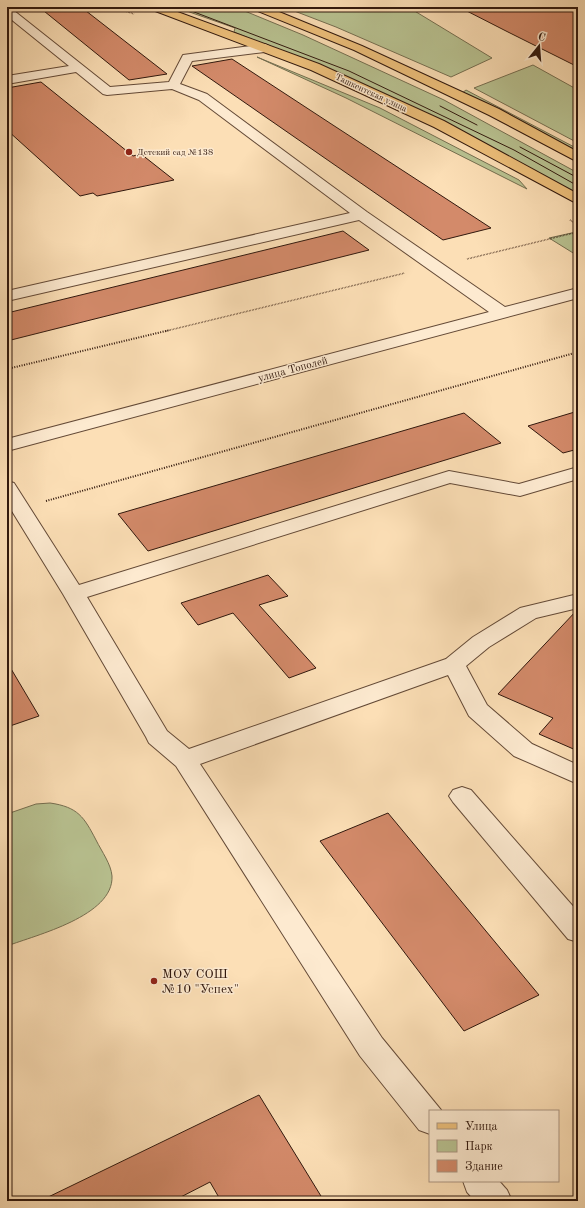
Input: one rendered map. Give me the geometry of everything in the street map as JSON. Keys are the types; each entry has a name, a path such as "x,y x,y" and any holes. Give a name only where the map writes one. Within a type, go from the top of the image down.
{"main road":[{"name":"Ташкентская улица","path":"154,7 315,67 439,124 578,200"},
{"path":"257,7 358,48 474,102 578,158"}],"street":[{"path":"8,12 24,7"},
{"path":"8,12 107,91 173,85 203,97 362,215 503,314"},
{"path":"173,85 180,75 187,58 265,48"},
{"path":"7,80 78,68"},
{"path":"7,296 362,215"},
{"name":"улица Тополей","path":"7,445 578,293"},
{"path":"74,594 449,477 520,490 578,473"},
{"path":"7,487 74,594 158,737 185,760 371,1047 429,1119"},
{"path":"185,760 454,664 481,642 528,613 578,601"},
{"path":"454,664 476,710 523,750 578,775"},
{"path":"462,796 578,931"},
{"path":"480,1182 495,1201"}],"path":[{"path":"7,369 578,232"},
{"path":"20,508 578,352"}],"green space":[{"path":"162,7 235,7 303,35 444,100 578,173 578,199 367,86 234,32 235,28 181,9"},
{"path":"284,7 408,7 492,58 451,77 336,27"},
{"path":"257,57 380,108 519,180 527,189 346,98"},
{"path":"533,65 578,90 578,143 474,88"},
{"path":"466,90 578,149 578,156 462,93"},
{"path":"576,232 578,233 578,256 549,238"},
{"path":"50,803 74,810 84,819 110,867 112,876 109,890 101,902 87,913 71,922 7,946 7,814 36,804"}],"building":[{"path":"39,7 81,7 167,74 129,80"},
{"path":"459,7 578,7 578,67 506,31"},
{"path":"232,59 491,228 443,240 192,66"},
{"path":"41,82 133,156 141,154 174,180 97,196 93,193 80,196 7,130 7,88"},
{"path":"343,231 369,250 7,341 7,313"},
{"path":"578,411 578,449 563,453 528,426"},
{"path":"464,413 501,443 148,551 118,514"},
{"path":"268,575 288,596 259,605 316,668 289,678 233,613 198,625 181,603"},
{"path":"577,610 578,751 539,734 553,718 498,694"},
{"path":"7,662 39,716 7,727"},
{"path":"388,813 539,995 464,1031 320,841"},
{"path":"259,1095 324,1201 221,1201 210,1182 173,1201 40,1201"}],"tram line":[{"path":"181,7 349,71 514,150 578,186"},
{"path":"440,106 477,125"},
{"path":"520,147 578,178"}],"place":[{"name":"Детский сад №138","path":"129,152"},
{"name":"МОУ СОШ №10 \"Успех\"","path":"154,981"}]}
